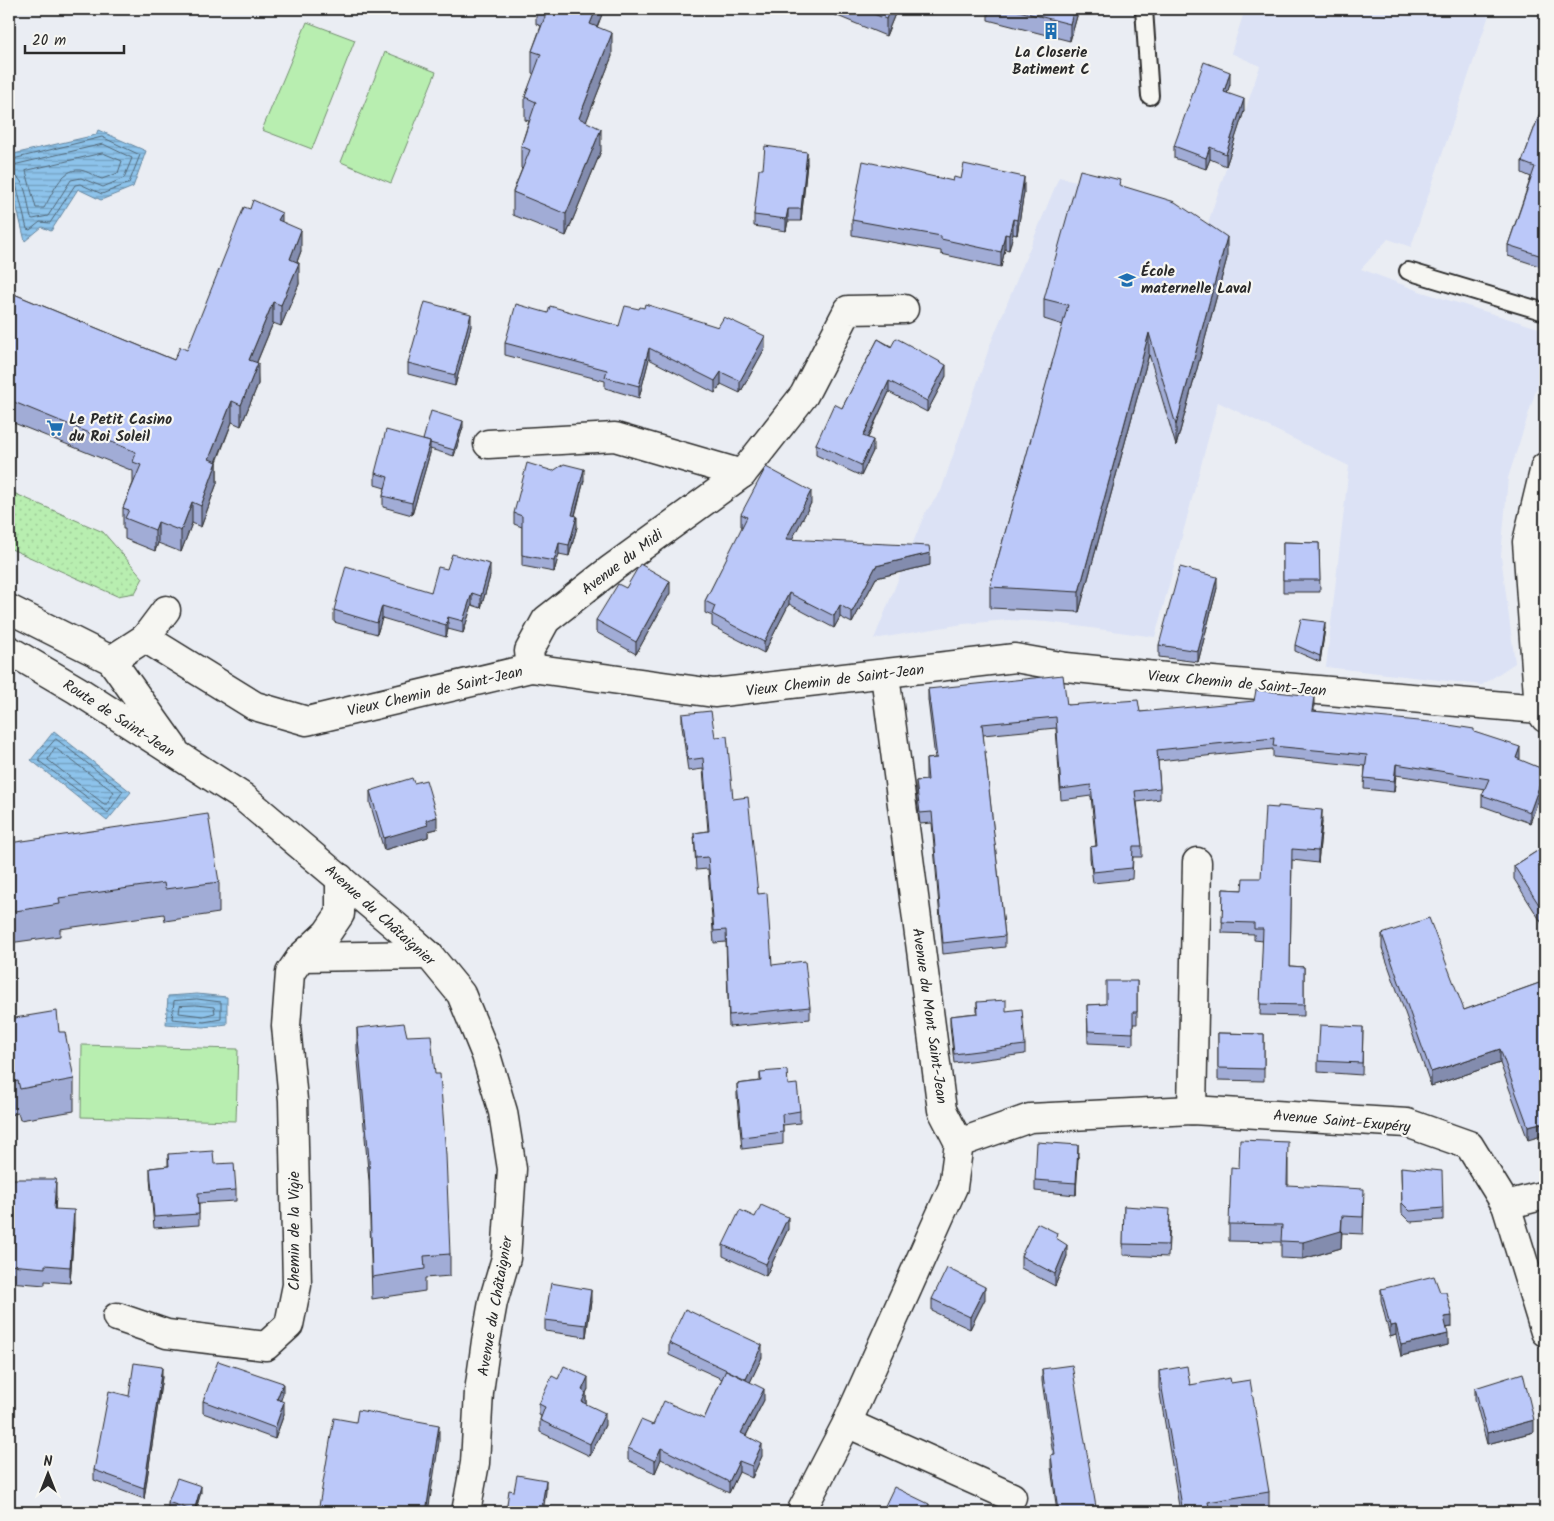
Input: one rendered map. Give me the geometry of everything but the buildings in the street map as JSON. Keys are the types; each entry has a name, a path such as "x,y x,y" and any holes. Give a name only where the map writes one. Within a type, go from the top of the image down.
{"street":[{"name":"Avenue du Midi","path":"531,668 529,651 546,620 611,569 742,474 804,394 848,310 904,309"},
{"path":"488,444 615,437 742,474"},
{"path":"1543,711 1527,542 1545,467"},
{"name":"Route de Saint-Jean","path":"9,609 112,660 181,758"},
{"path":"9,649 35,651 98,688 112,660 145,638 166,610"},
{"name":"Vieux Chemin de Saint-Jean","path":"145,638 255,706 307,721 531,668 714,694 1015,658 1066,667 1543,711"},
{"name":"Route de Saint-Jean","path":"9,649 77,690 181,758"},
{"name":"Avenue du Mont Saint-Jean","path":"885,675 942,1110 959,1143"},
{"name":"Avenue du Châtaignier","path":"181,758 243,797 429,955 461,994 486,1055 503,1112 512,1169 506,1258 493,1302 486,1341 479,1392 475,1463 466,1512"},
{"path":"1192,1110 1197,862"},
{"name":"Chemin de la Vigie","path":"117,1317 167,1334 266,1346 289,1325 296,1286 293,1100 286,1026 290,973 301,957 327,933 340,914 340,878"},
{"path":"301,957 429,955"},
{"name":"Avenue Saint-Exupéry","path":"959,1143 1030,1118 1192,1110 1407,1123 1469,1145 1506,1205 1545,1332"},
{"path":"801,1512 847,1423 953,1188 959,1143"},
{"path":"1506,1205 1545,1194"},
{"path":"847,1423 1012,1497"}],"lane":[{"path":"1144,9 1150,96"},
{"path":"1408,271 1545,312"}],"shaded area":[{"path":"1245,9 1491,9 1411,247 1388,239 1361,269 1422,292 1545,330 1545,362 1508,478 1501,556 1515,663 1482,685 1326,667 1349,466 1218,402 1155,637 1048,622 1008,620 963,624 874,639 925,513 941,491 990,345 1059,177 1166,203 1205,232 1260,66 1231,53"}],"green space":[{"path":"307,22 355,40 312,149 262,130"},
{"path":"385,52 436,72 391,183 341,162"},
{"path":"9,491 103,532 143,578 135,593 117,596 9,548"},
{"path":"82,1045 238,1049 236,1121 81,1117"}],"water":[{"path":"98,130 146,151 133,187 101,200 78,189 51,231 42,227 25,241 9,176 9,155 96,135"},
{"path":"54,731 131,792 107,821 31,760"},
{"path":"197,994 227,997 227,1024 204,1027 166,1024 168,996"}],"place":[{"name":"La Closerie Batiment C","path":"1051,31"},
{"name":"École maternelle Laval","path":"1127,280"},
{"name":"Le Petit Casino du Roi Soleil","path":"55,428"}]}
